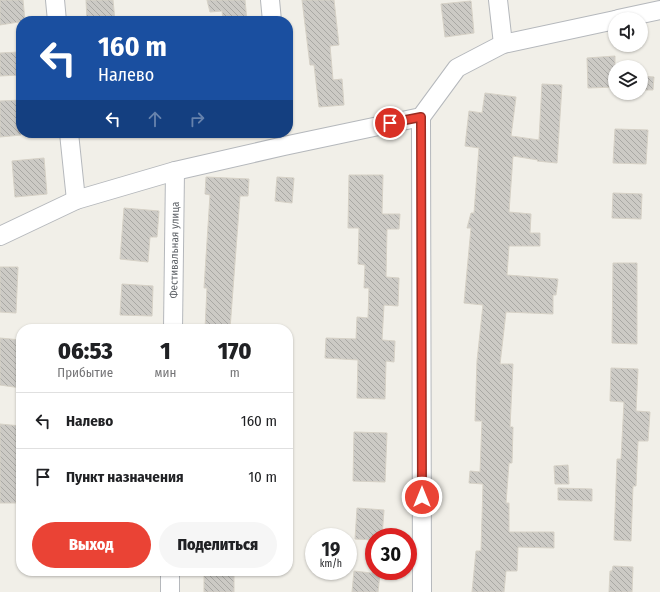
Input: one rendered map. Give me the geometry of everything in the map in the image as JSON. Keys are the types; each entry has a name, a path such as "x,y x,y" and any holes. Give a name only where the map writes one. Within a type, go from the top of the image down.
{"street":[{"path":"55,0 57,16"},
{"path":"270,0 272,16"},
{"path":"498,0 502,44"},
{"path":"648,13 660,10"},
{"path":"422,592 421,117 457,68 502,44 608,21"},
{"path":"293,137 421,117"},
{"path":"70,138 76,200"},
{"path":"0,236 76,200 283,139"},
{"name":"Фестивальная улица","path":"173,324 175,171"},
{"path":"170,576 170,592"}],"building":[{"path":"0,0 23,0 25,16 16,16 16,22 0,25"},
{"path":"86,0 113,0 115,16 87,16"},
{"path":"207,0 245,0 247,16 222,16 222,11 210,12"},
{"path":"302,0 334,0 339,45 330,46 333,80 342,79 344,105 319,107 314,65 310,65"},
{"path":"471,1 474,33 445,37 441,4"},
{"path":"16,52 16,75 0,76 0,53"},
{"path":"615,56 615,60 608,60 608,87 588,88 587,58"},
{"path":"648,77 654,77 653,90 648,90"},
{"path":"542,84 562,85 557,163 513,156 509,212 531,214 530,233 540,233 540,246 509,246 507,275 558,279 556,295 553,295 553,314 506,312 500,364 513,364 510,427 513,427 512,463 509,463 506,503 509,503 509,532 554,532 554,548 518,547 517,571 506,571 504,592 472,592 476,551 481,551 483,484 469,483 470,471 480,472 482,421 475,421 477,361 483,305 464,303 471,228 467,228 471,213 474,213 479,148 465,146 469,111 482,113 485,93 516,97 511,136 539,140"},
{"path":"16,100 16,135 0,137 0,101"},
{"path":"615,129 648,130 646,164 613,163"},
{"path":"44,158 47,194 15,197 12,161"},
{"path":"349,175 383,175 382,214 400,214 399,229 387,229 386,277 399,278 398,306 384,305 382,340 395,341 394,362 386,361 385,399 357,398 358,360 325,358 326,338 356,339 357,317 368,318 369,288 364,288 365,265 358,264 359,228 348,228"},
{"path":"206,177 249,179 248,196 240,196 230,324 205,324 207,288 204,288 210,195 205,194"},
{"path":"277,177 294,178 292,203 275,201"},
{"path":"613,193 642,194 641,219 612,218"},
{"path":"124,208 159,211 157,237 150,237 148,262 120,259"},
{"path":"613,263 637,263 637,344 612,343"},
{"path":"0,267 18,267 16,313 0,312"},
{"path":"122,284 153,286 152,316 120,315"},
{"path":"0,338 16,340 16,387 0,385"},
{"path":"611,368 638,369 636,411 650,412 648,441 638,441 636,486 633,486 631,541 614,540 617,459 621,459 624,402 610,401"},
{"path":"0,424 16,426 16,503 0,503"},
{"path":"354,432 387,433 385,482 353,481"},
{"path":"568,465 569,484 555,484 554,466"},
{"path":"558,488 592,489 592,501 558,500"},
{"path":"357,508 384,510 383,528 365,528 365,540 357,539 357,528 356,528"},
{"path":"613,566 633,567 632,592 609,592 610,571 612,571"},
{"path":"357,571 365,572 365,580 379,580 378,592 352,592 353,580 357,580"},
{"path":"204,576 234,576 234,592 204,592"}],"route":[{"path":"390,123 421,117 422,497"}]}
